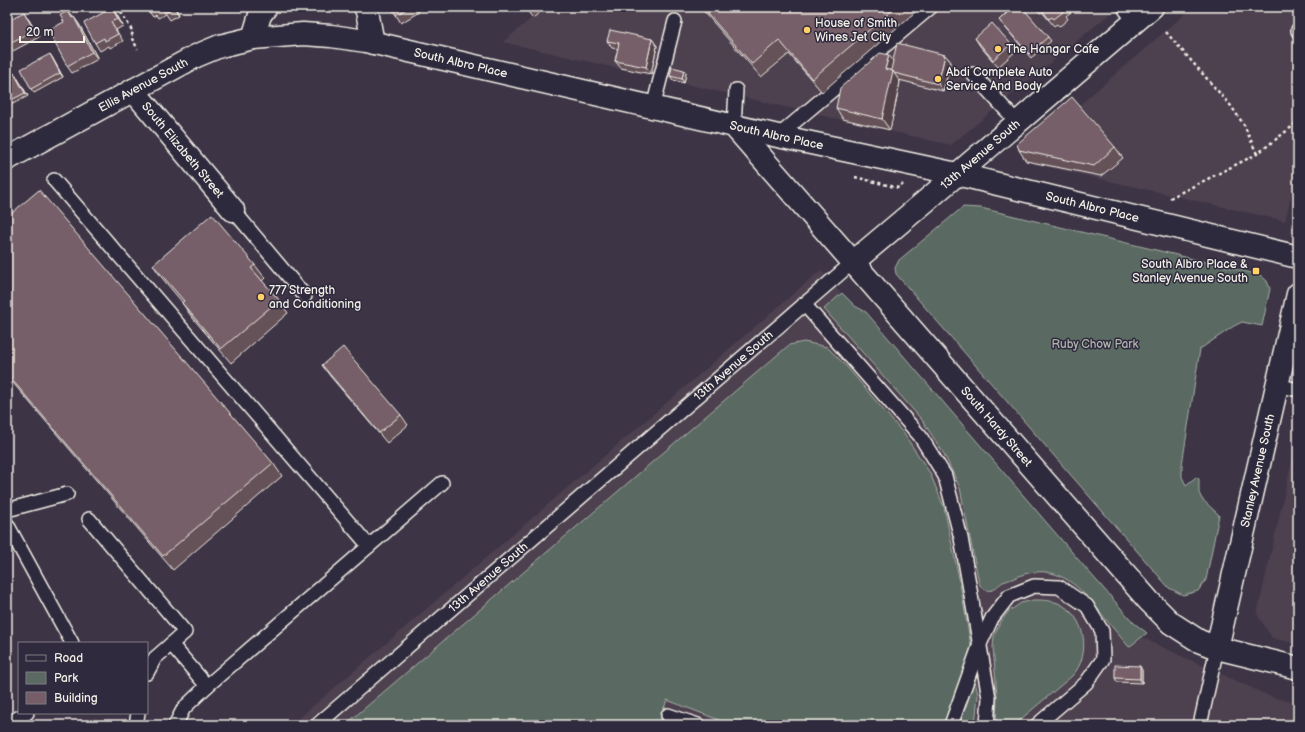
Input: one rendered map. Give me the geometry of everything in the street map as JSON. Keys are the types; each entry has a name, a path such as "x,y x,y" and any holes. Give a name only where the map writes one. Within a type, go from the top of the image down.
{"street":[{"path":"253,38 260,14 266,7"},
{"path":"365,7 368,11 373,43"},
{"name":"13th Avenue South","path":"852,263 957,174 1139,11"},
{"name":"South Albro Place","path":"253,38 303,34 331,36 373,43 778,136 957,174 1298,257"},
{"name":"Ellis Avenue South","path":"7,159 196,56 220,46 253,38"},
{"name":"South Elizabeth Street","path":"133,90 233,210"},
{"name":"South Hardy Street","path":"734,126 1148,601 1171,623 1199,642 1217,648 1298,668"},
{"name":"Stanley Avenue South","path":"1217,648 1298,294"}],"lane":[{"path":"778,136 931,7"},
{"path":"653,107 675,21"},
{"path":"973,74 1016,122"},
{"path":"734,126 736,90"},
{"path":"54,180 369,546"},
{"path":"233,210 305,296"},
{"name":"13th Avenue South","path":"317,725 852,263"},
{"path":"804,304 920,436 946,476 961,538 989,698 987,725"},
{"path":"1277,385 1298,390"},
{"path":"175,725 184,708 207,686 442,483"},
{"path":"7,510 67,494"},
{"path":"89,519 185,632 155,658 148,670"},
{"path":"7,524 23,565 71,642"},
{"path":"950,725 980,644 992,618 1009,596 1034,586 1059,587 1087,606 1102,631 1103,659 1086,683 1037,725"},
{"path":"171,644 207,686"},
{"path":"1200,725 1217,648"},
{"path":"7,724 25,714"},
{"path":"136,725 138,714"},
{"path":"668,715 698,725"}],"path":[{"path":"118,7 132,32 131,37 138,49"},
{"path":"1166,32 1230,106 1244,125 1257,154"},
{"path":"1170,198 1257,154 1298,122"},
{"path":"852,176 899,188"}],"shaded area":[{"path":"545,7 1118,7 951,145 503,42"},
{"path":"1193,7 1298,7 1298,168 1285,221 1026,162 1024,153"},
{"path":"821,270 1120,621 1153,643 1274,698 1298,703 1298,725 291,725"},
{"path":"1298,434 1298,644 1272,638 1257,614"}],"green space":[{"name":"Ruby Chow Park","path":"963,207 981,208 1260,275 1267,281 1270,289 1262,326 1242,322 1200,349 1182,465 1182,477 1186,485 1196,477 1199,479 1199,493 1202,499 1219,515 1206,580 1198,591 1183,595 1169,588 896,274 895,268 899,260"},
{"path":"842,293 855,306 866,312 1089,572 1134,623 1147,633 1129,647 1098,609 1078,588 1055,574 1042,572 1028,573 1003,582 991,590 982,588 979,583 960,488 944,454 922,420 824,309"},
{"path":"804,342 827,347 847,367 904,434 930,473 944,507 971,646 969,658 944,725 732,725 667,700 658,725 345,725 789,345"},
{"path":"1033,600 1058,603 1075,617 1083,636 1084,647 1082,657 1072,676 1014,725 996,725 997,695 993,647 994,636 1000,623 1008,612 1021,603"},
{"path":"974,676 978,695 975,725 956,725"}],"building":[{"path":"146,7 160,7 153,11 152,8 148,10"},
{"path":"162,7 174,7 174,8 165,13"},
{"path":"391,7 409,7 396,15"},
{"path":"525,7 532,7 528,10"},
{"name":"House of Smith Wines Jet City","path":"702,7 896,7 812,79 779,40 752,64"},
{"path":"1005,7 1022,7 1048,37 1029,54 999,20 1009,11"},
{"path":"1040,7 1063,7 1061,9 1063,12 1054,19 1052,17 1049,19"},
{"path":"112,8 118,19 111,22 118,34 105,41 104,38 95,43 84,23"},
{"path":"68,11 72,18 74,17 92,52 67,66 48,30 64,22 60,15"},
{"path":"24,12 34,30 8,44 7,21"},
{"name":"The Hangar Cafe","path":"992,23 1011,44 993,60 975,38"},
{"path":"610,30 652,39 646,67 615,61 619,43 607,41"},
{"path":"897,43 945,55 938,84 894,73 891,70"},
{"path":"880,53 889,55 885,69 893,71 882,119 836,108 840,88"},
{"path":"50,54 60,73 31,89 21,69"},
{"path":"672,67 684,70 682,79 670,76"},
{"path":"14,73 25,93 7,102 7,77"},
{"path":"1072,97 1115,147 1094,166 1019,150 1017,144"},
{"path":"39,190 273,463 163,556 7,374 7,217"},
{"path":"212,214 255,265 251,268 279,300 221,349 182,303 184,301 153,265"},
{"path":"343,347 401,415 379,433 322,365"},
{"path":"1298,442 1298,454 1296,453"},
{"path":"1115,665 1140,666 1140,679 1115,678"}],"place":[{"name":"House of Smith Wines Jet City","path":"807,30"},
{"name":"The Hangar Cafe","path":"998,49"},
{"name":"Abdi Complete Auto Service And Body","path":"938,79"},
{"name":"South Albro Place & Stanley Avenue South","path":"1256,271"},
{"name":"777 Strength and Conditioning","path":"261,297"}]}
